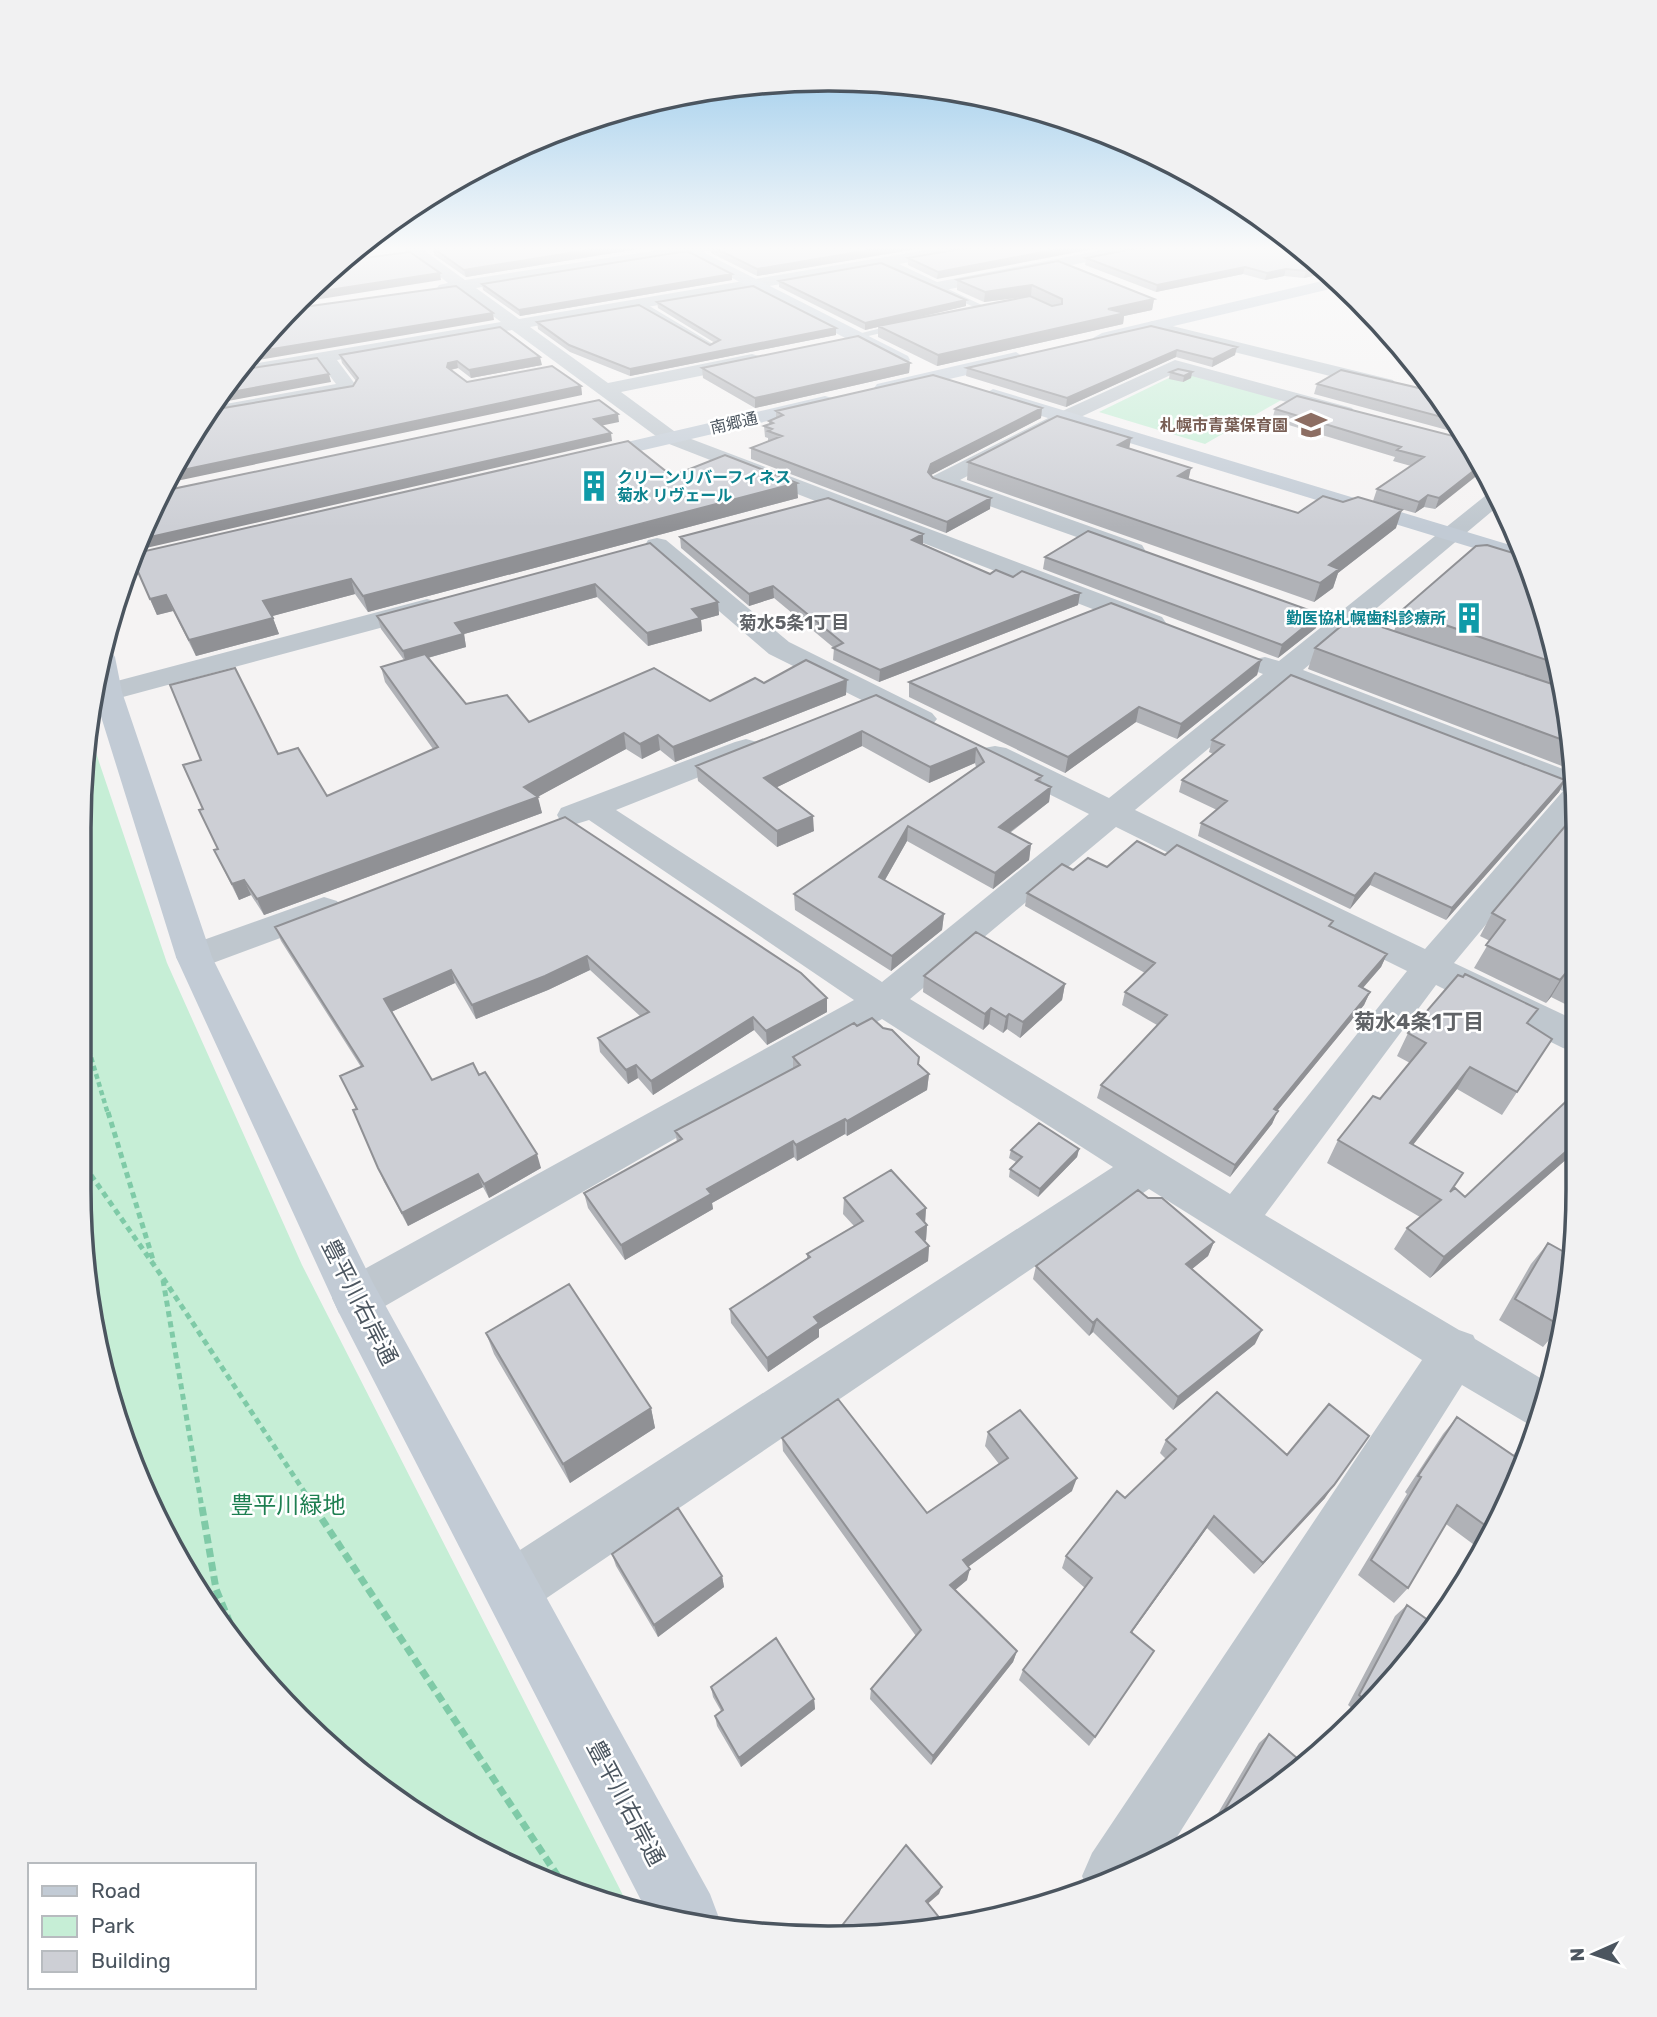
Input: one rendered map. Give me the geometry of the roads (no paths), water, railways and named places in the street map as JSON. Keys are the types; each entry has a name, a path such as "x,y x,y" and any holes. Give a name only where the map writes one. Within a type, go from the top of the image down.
{"street":[{"path":"252,369 421,340"},
{"path":"532,340 601,396 671,438 1170,630"},
{"path":"831,343 843,340"},
{"path":"862,340 935,376 1513,554"},
{"path":"1211,340 1394,384"},
{"path":"869,391 1033,354"},
{"path":"221,411 348,388 325,357"},
{"path":"601,396 764,357"},
{"path":"1157,559 1001,514 942,481 1065,417 1175,366 1362,416"},
{"name":"南郷通","path":"564,463 842,398"},
{"path":"787,510 827,499"},
{"path":"356,1297 883,1000 1490,502"},
{"path":"949,545 970,533"},
{"path":"657,545 779,648 1566,1033"},
{"path":"108,674 447,601"},
{"path":"1067,622 1107,606"},
{"path":"1246,658 1564,780"},
{"name":"豊平川右岸通","path":"106,681 194,957 356,1297 683,1911"},
{"path":"838,712 915,682"},
{"path":"541,827 773,737"},
{"path":"592,808 883,1000 1148,1167 1534,1401"},
{"path":"1236,1219 1430,967 1565,808"},
{"path":"194,957 348,900"},
{"path":"512,1588 1148,1167"},
{"path":"1122,1865 1455,1351"}],"lane":[{"path":"701,340 713,347"}],"place":[{"name":"札幌市青葉保育園","path":"1311,425"},
{"name":"クリーンリバーフィネス 菊水 リヴェール","path":"594,486"},
{"name":"勤医協札幌歯科診療所","path":"1469,618"}],"district":[{"name":"菊水5条1丁目","path":"794,623"},
{"name":"菊水4条1丁目","path":"1419,1021"}],"park label":[{"name":"豊平川緑地","path":"288,1505"}]}
